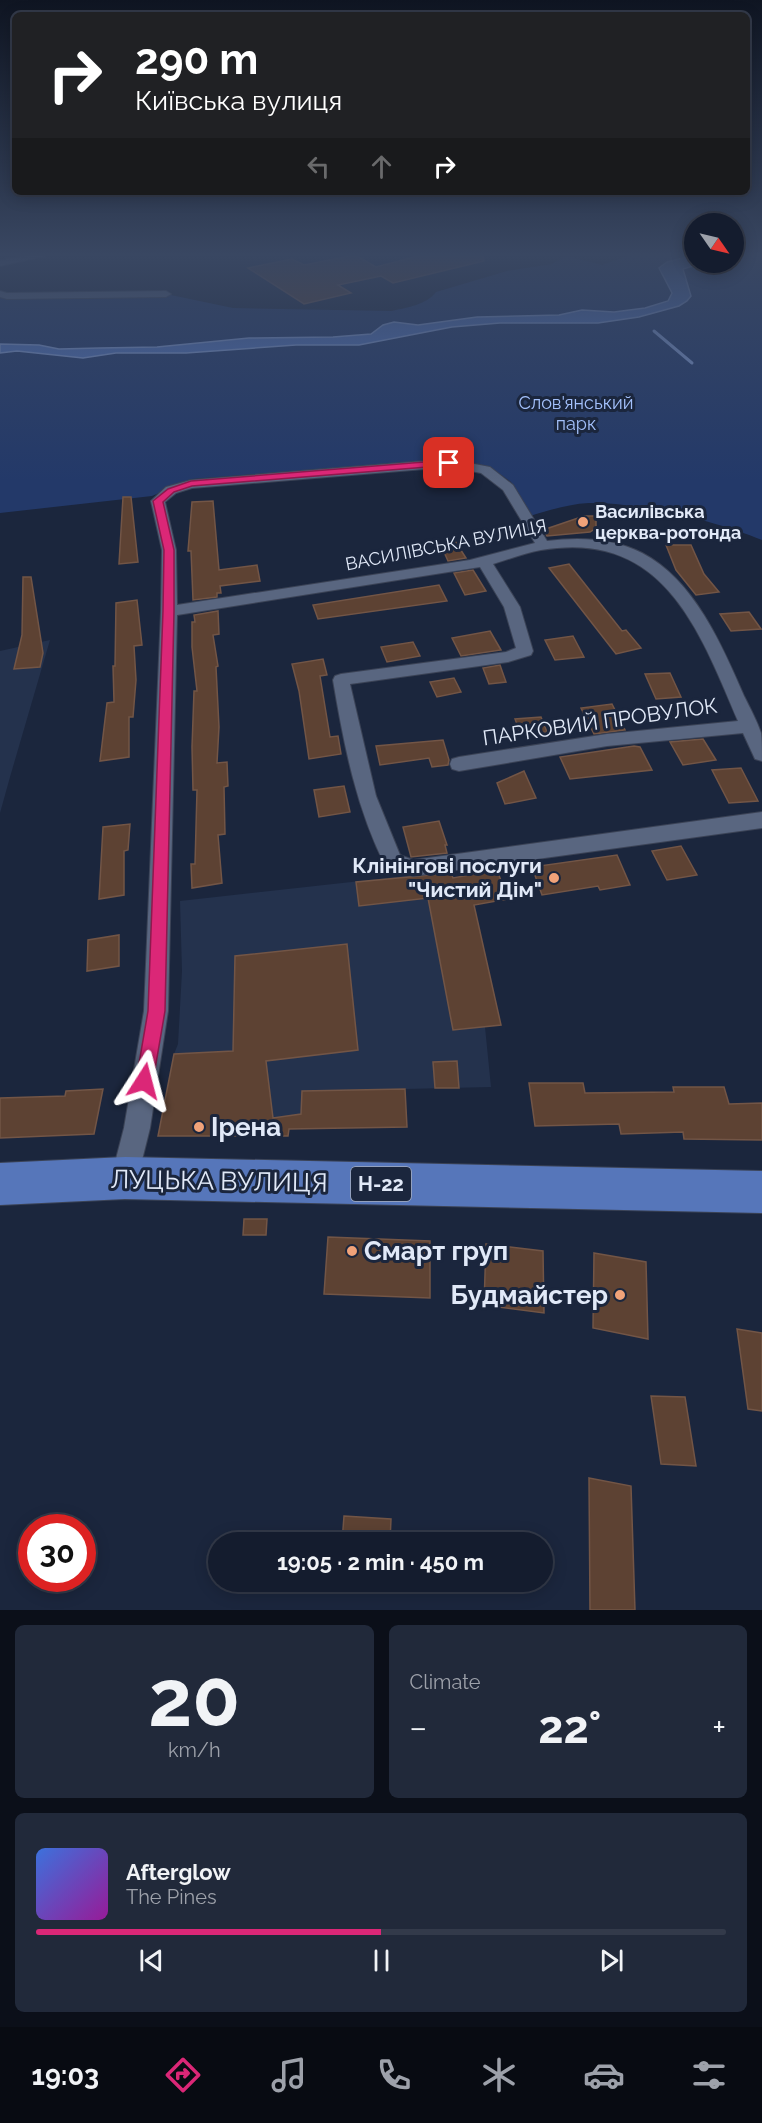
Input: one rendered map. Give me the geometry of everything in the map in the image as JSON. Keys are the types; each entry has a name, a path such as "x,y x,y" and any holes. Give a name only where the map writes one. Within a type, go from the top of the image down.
{"main road":[{"name":"ЛУЦЬКА ВУЛИЦЯ","path":"0,1184 125,1178 762,1192"}],"street":[{"path":"125,1178 137,1128 156,1011 169,611 169,550 158,501 171,490 191,484 449,463 485,470 508,488 543,545"},
{"name":"ВАСИЛІВСЬКА ВУЛИЦЯ","path":"169,611 393,578 484,562 543,545 603,545 627,551 651,565 693,612 709,636 762,754"},
{"path":"484,562 512,607 525,651 508,657 340,680 360,771 383,843 393,861 412,868 762,820"},
{"name":"ПАРКОВИЙ ПРОВУЛОК","path":"459,764 607,740 748,726"}],"shaded area":[{"path":"375,331 431,331 359,345 296,345 186,353 116,353 83,358 17,351 0,353 0,344 39,345 59,349 157,347 249,338 371,334"},
{"path":"50,640 10,777 0,813 0,651"},
{"path":"451,871 465,933 480,932 501,1025 485,1027 491,1087 405,1089 407,1127 289,1129 288,1136 243,1136 233,1051 174,1054 178,1044 182,971 180,901"}],"green space":[{"path":"0,331 375,331 371,334 333,337 249,338 157,347 59,349 39,345 0,344"},
{"name":"Слов'янський парк","path":"431,331 762,331 762,540 723,526 677,514 631,506 589,503 530,516 511,482 490,467 450,459 192,479 152,496 0,513 0,353 17,351 83,358 116,353 186,353 296,345 359,345"}],"building":[{"path":"123,497 131,497 138,562 119,564"},
{"path":"213,501 219,570 257,565 260,581 220,586 221,593 217,593 217,597 193,600 191,551 188,551 192,502"},
{"path":"584,516 596,516 596,528 590,532 547,536 543,530"},
{"path":"455,541 466,558 448,561 440,543"},
{"path":"666,545 691,545 704,574 719,592 696,595 676,570"},
{"path":"569,564 622,631 626,630 641,648 616,654 549,568"},
{"path":"473,570 486,591 465,595 454,573"},
{"path":"23,577 31,577 43,653 40,667 14,669 22,635"},
{"path":"439,585 447,601 318,619 313,605"},
{"path":"137,600 142,645 134,646 136,680 133,717 129,717 129,757 100,761 107,703 114,702 116,603"},
{"path":"218,611 219,634 213,635 218,666 216,667 219,727 217,763 227,762 228,786 224,787 225,834 218,835 222,883 192,888 191,864 195,864 197,790 193,790 192,747 194,691 197,691 192,647 192,622 195,622 194,615"},
{"path":"749,612 761,629 731,631 720,614"},
{"path":"490,631 501,650 461,656 452,638"},
{"path":"573,636 584,657 555,660 545,640"},
{"path":"413,642 420,656 387,662 381,647"},
{"path":"323,659 327,675 320,676 330,737 338,736 341,754 309,759 299,691 292,664"},
{"path":"500,665 506,682 489,684 483,668"},
{"path":"670,673 681,697 656,699 645,674"},
{"path":"454,678 461,692 437,697 430,682"},
{"path":"612,704 625,730 594,734 581,708"},
{"path":"541,717 547,732 521,735 515,719"},
{"path":"703,739 716,760 683,765 670,742"},
{"path":"443,740 449,760 448,765 432,767 429,758 380,765 376,746"},
{"path":"640,747 652,770 570,779 560,757"},
{"path":"741,768 758,801 729,803 712,770"},
{"path":"524,771 536,798 505,804 497,783"},
{"path":"344,786 350,812 319,817 314,790"},
{"path":"439,821 447,845 445,845 447,853 411,857 403,827"},
{"path":"130,824 128,850 124,851 124,895 99,899 103,827"},
{"path":"681,846 697,875 667,880 652,851"},
{"path":"617,855 630,885 600,890 598,886 542,895 532,867"},
{"path":"497,870 508,899 474,905 501,1025 453,1030 428,898 359,906 356,882 451,873 453,878"},
{"path":"119,935 119,966 87,971 88,940"},
{"path":"347,944 358,1050 266,1061 273,1118 301,1114 302,1091 405,1089 407,1127 289,1129 288,1136 158,1136 174,1054 233,1051 235,956"},
{"path":"457,1061 459,1088 435,1088 433,1062"},
{"path":"529,1083 583,1083 585,1093 674,1092 673,1087 724,1087 729,1104 762,1103 762,1140 684,1139 683,1132 621,1134 619,1124 535,1126"},
{"path":"103,1089 94,1134 0,1138 0,1098 65,1096 66,1091"},
{"path":"244,1219 267,1219 266,1235 243,1235"},
{"path":"328,1237 430,1241 430,1298 324,1294"},
{"path":"486,1244 543,1251 544,1313 484,1305"},
{"name":"Будмайстер","path":"594,1253 646,1262 648,1339 593,1328"},
{"path":"737,1329 762,1333 762,1411 748,1409"},
{"path":"651,1396 685,1397 696,1466 661,1464"},
{"path":"589,1478 631,1486 635,1610 590,1610"},
{"path":"344,1516 391,1519 390,1532 343,1532"}],"waterway":[{"path":"654,331 692,363"}],"place":[{"name":"Василівська церква-ротонда","path":"583,522"},
{"name":"Клінінгові послуги \"Чистий Дім\"","path":"554,878"},
{"name":"Ірена","path":"199,1127"},
{"name":"Смарт груп","path":"352,1251"},
{"name":"Будмайстер","path":"620,1295"}],"route":[{"path":"144,1081 156,1011 169,611 169,550 158,501 171,490 191,484 449,463"}]}
